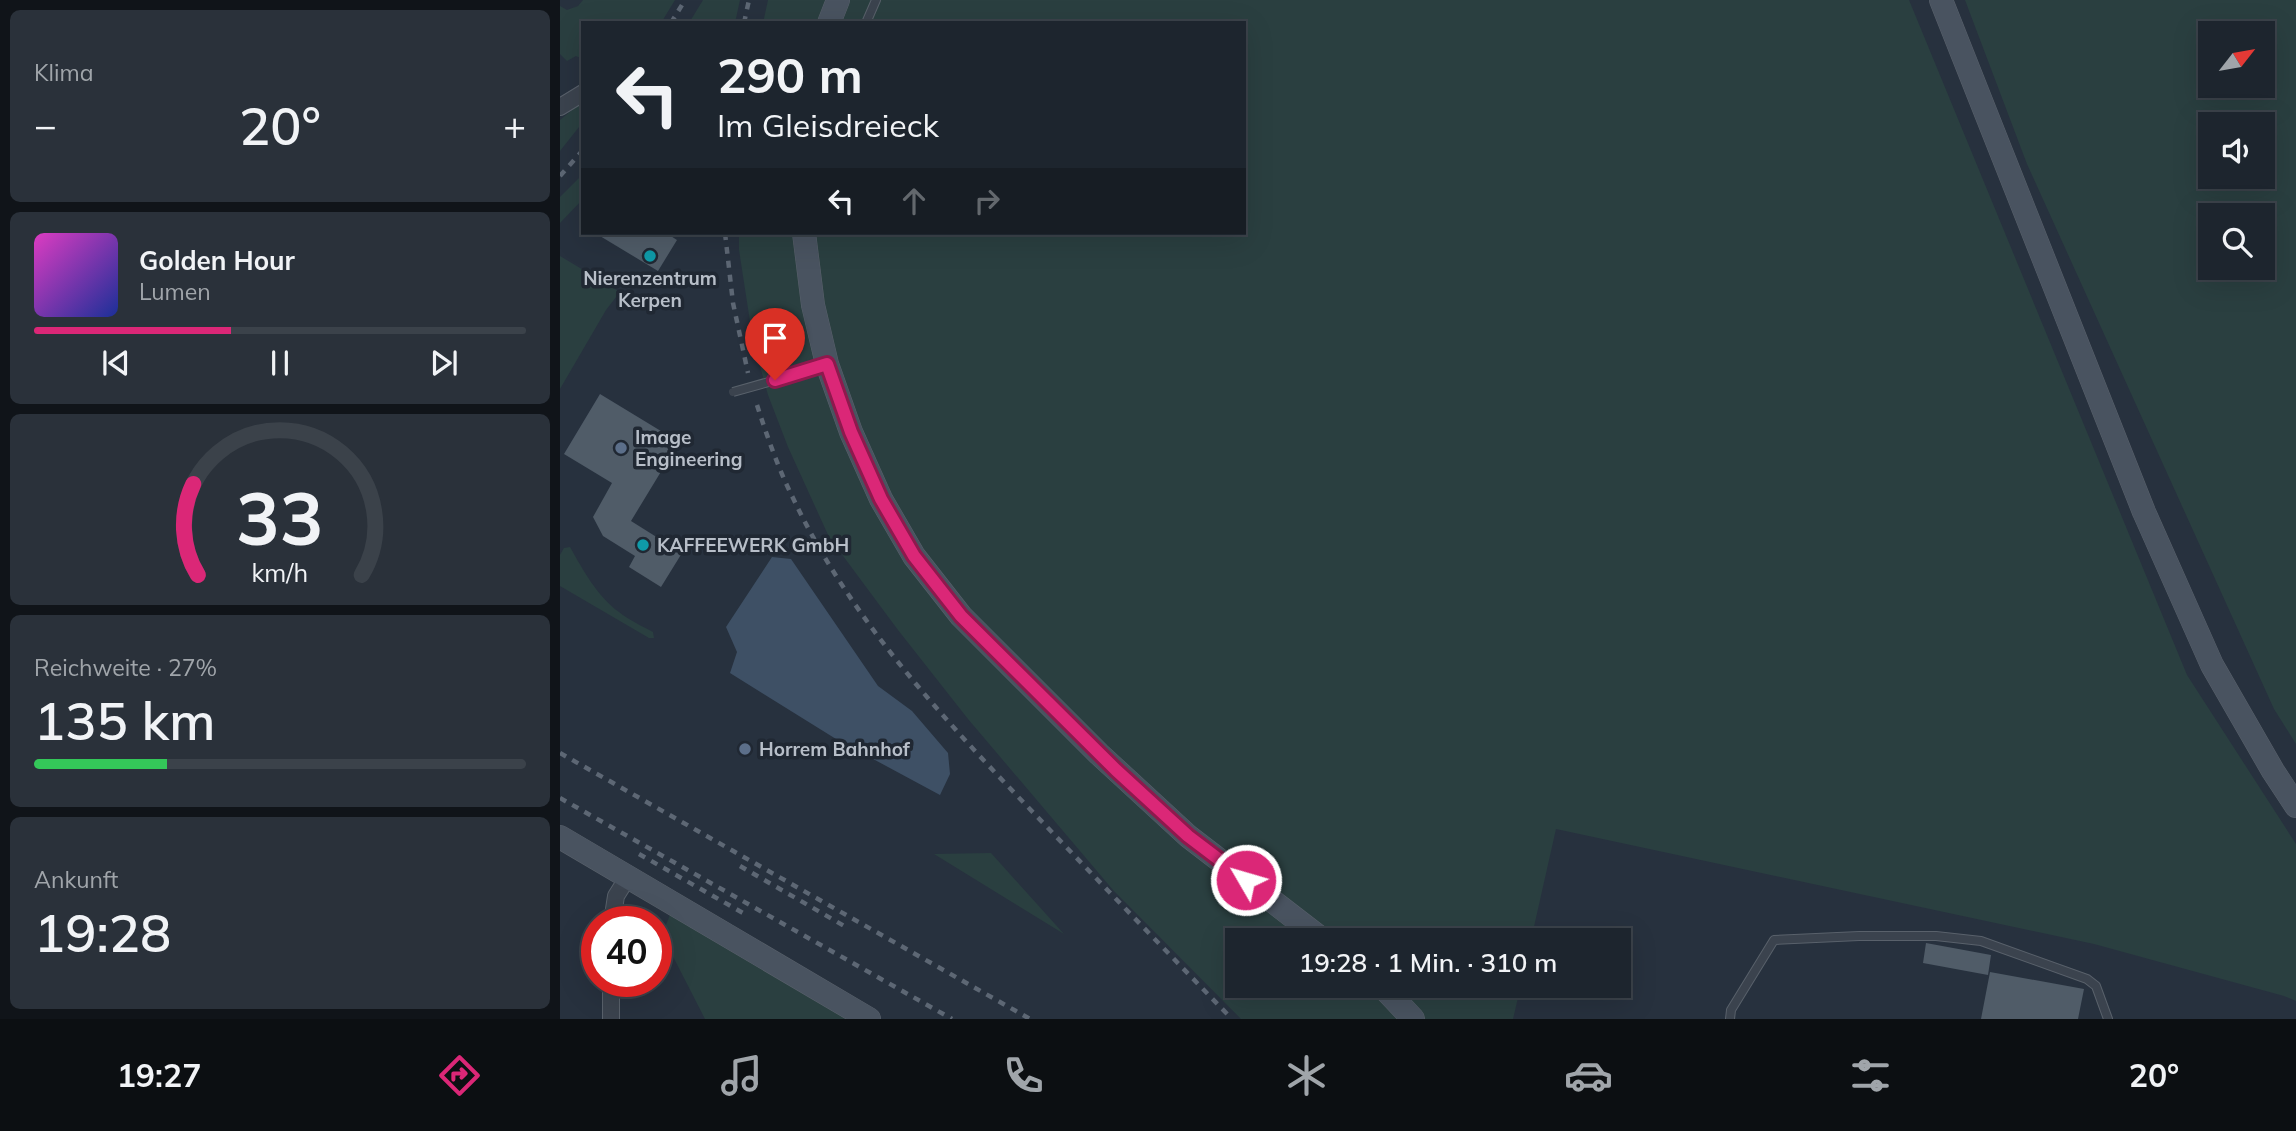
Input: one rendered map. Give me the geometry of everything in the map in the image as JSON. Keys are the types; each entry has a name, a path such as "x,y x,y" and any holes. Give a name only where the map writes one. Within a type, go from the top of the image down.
{"street":[{"path":"830,21 838,0"},
{"path":"1941,0 2166,563 2212,665 2296,806"},
{"path":"560,107 581,94"},
{"path":"804,235 813,305 827,364 851,432 881,499 914,556 961,616 1099,754 1188,836 1307,928"},
{"path":"560,838 869,1019"},
{"path":"614,906 616,896 628,877"},
{"path":"611,997 611,1019"},
{"path":"1393,998 1413,1019"}],"lane":[{"path":"867,21 876,0"},
{"path":"733,392 827,364"},
{"path":"1730,1019 1731,1010 1774,940 1936,936 1981,941 2087,979 2096,986 2108,1019"}],"green space":[{"path":"583,0 675,0 662,21 581,21 581,58 576,56 567,61 560,54 560,6 567,10 578,6"},
{"path":"703,0 740,0 735,21 690,21"},
{"path":"768,0 1909,0 2187,675 2296,844 2296,1001 2094,944 1556,829 1534,928 1225,928 1225,998 1518,998 1513,1019 1241,1019 1113,890 968,719 829,537 788,447 768,395 753,341 739,235 1246,235 1246,21 763,21"},
{"path":"1965,0 2296,0 2296,744 2274,709 2027,164"},
{"path":"581,103 581,125 560,151 560,120"},
{"path":"581,176 581,201 560,223 560,197"},
{"path":"560,256 620,292 606,310 560,389"},
{"path":"570,547 591,582 611,606 653,632 654,638 649,638 560,586 560,555 564,548"},
{"path":"991,853 1064,934 934,854"},
{"path":"673,907 862,1019 705,1019 672,955"}],"water":[{"path":"772,557 791,559 878,686 912,711 948,753 950,774 940,795 836,739 730,673 737,652 726,627"}],"building":[{"name":"Nierenzentrum Kerpen","path":"598,235 669,235 677,240 658,271"},
{"name":"Image Engineering","path":"600,394 679,442 631,521 682,553 661,587 629,567 635,556 603,536 593,517 612,483 564,454"},
{"path":"1926,943 1991,955 1988,975 1923,963"},
{"path":"1990,972 2084,989 2078,1019 1981,1019"}],"railway":[{"path":"672,21 685,0"},
{"path":"744,21 749,0"},
{"path":"560,176 581,152"},
{"path":"725,235 733,303 748,373"},
{"path":"757,405 782,475 817,545 875,632 976,752 1232,1019"},
{"path":"560,753 1030,1019"},
{"path":"560,798 952,1019"},
{"path":"639,854 743,913"},
{"path":"740,866 846,927"}],"place":[{"name":"Nierenzentrum Kerpen","path":"650,256"},
{"name":"Image Engineering","path":"621,448"},
{"name":"KAFFEEWERK GmbH","path":"643,545"},
{"name":"Horrem Bahnhof","path":"745,749"}],"route":[{"path":"775,380 827,364 851,432 881,499 914,556 961,616 1116,770 1188,836 1246,880"}]}
